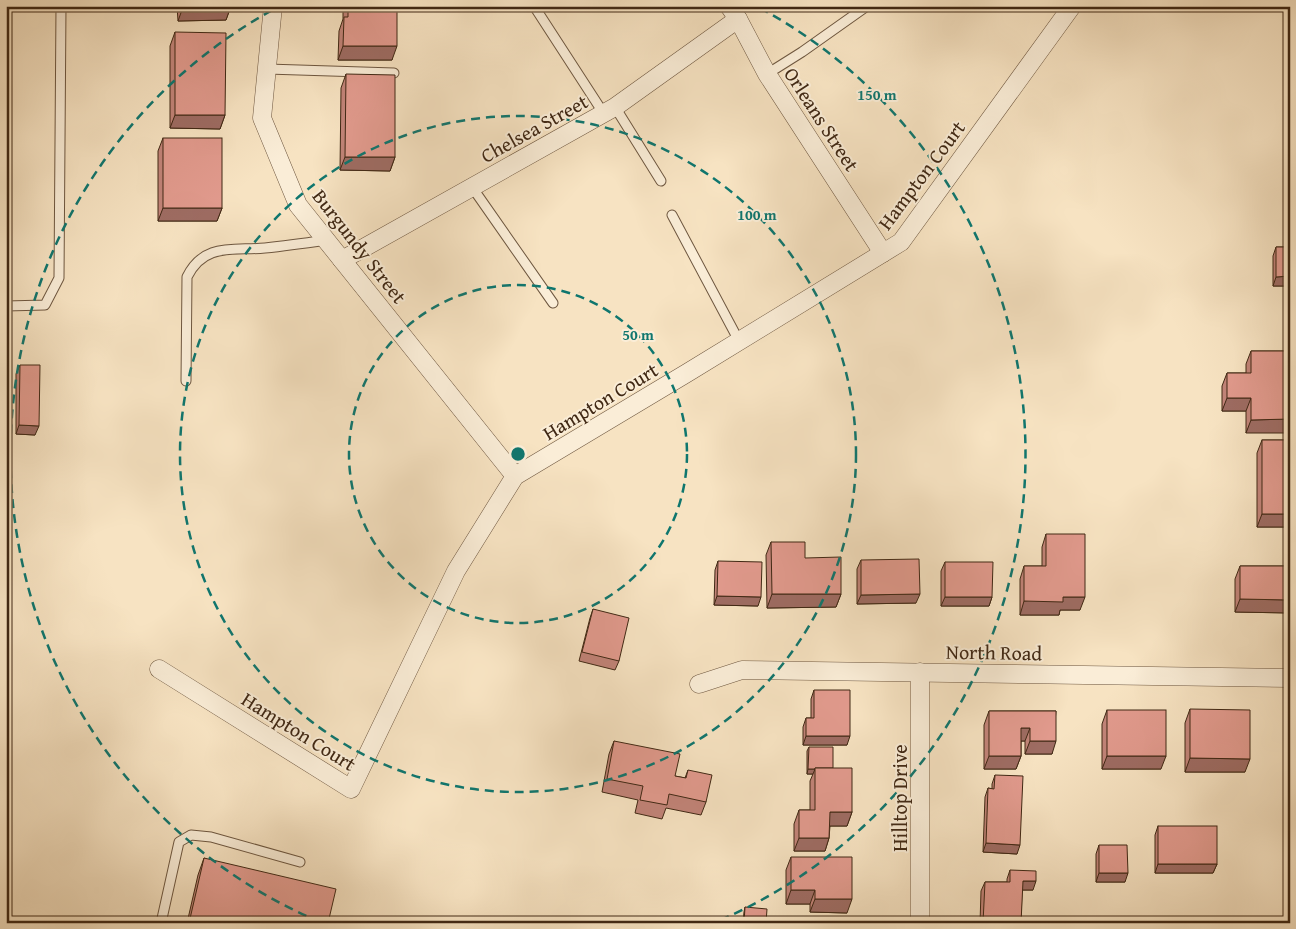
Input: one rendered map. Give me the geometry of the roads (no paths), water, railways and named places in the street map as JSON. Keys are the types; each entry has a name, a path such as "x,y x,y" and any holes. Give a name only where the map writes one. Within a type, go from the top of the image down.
{"street":[{"name":"Burgundy Street","path":"273,6 262,118 298,205 515,476"},
{"name":"Hampton Court","path":"159,669 351,789 456,571 515,476 901,242 1072,6"},
{"name":"Chelsea Street","path":"342,260 609,110 734,13"},
{"name":"Orleans Street","path":"734,13 767,74 883,253"},
{"name":"North Road","path":"699,684 742,670 1290,678"},
{"name":"Hilltop Drive","path":"920,672 920,923"}],"lane":[{"path":"6,306 45,305 59,278 61,6"},
{"path":"534,6 661,181"},
{"path":"767,74 867,6"},
{"path":"267,69 394,73"},
{"path":"472,187 553,303"},
{"path":"672,215 739,341"},
{"path":"186,381 187,277 192,266 208,255 226,249 262,248 326,240"},
{"path":"161,923 179,842 191,835 211,837 300,862"}]}
